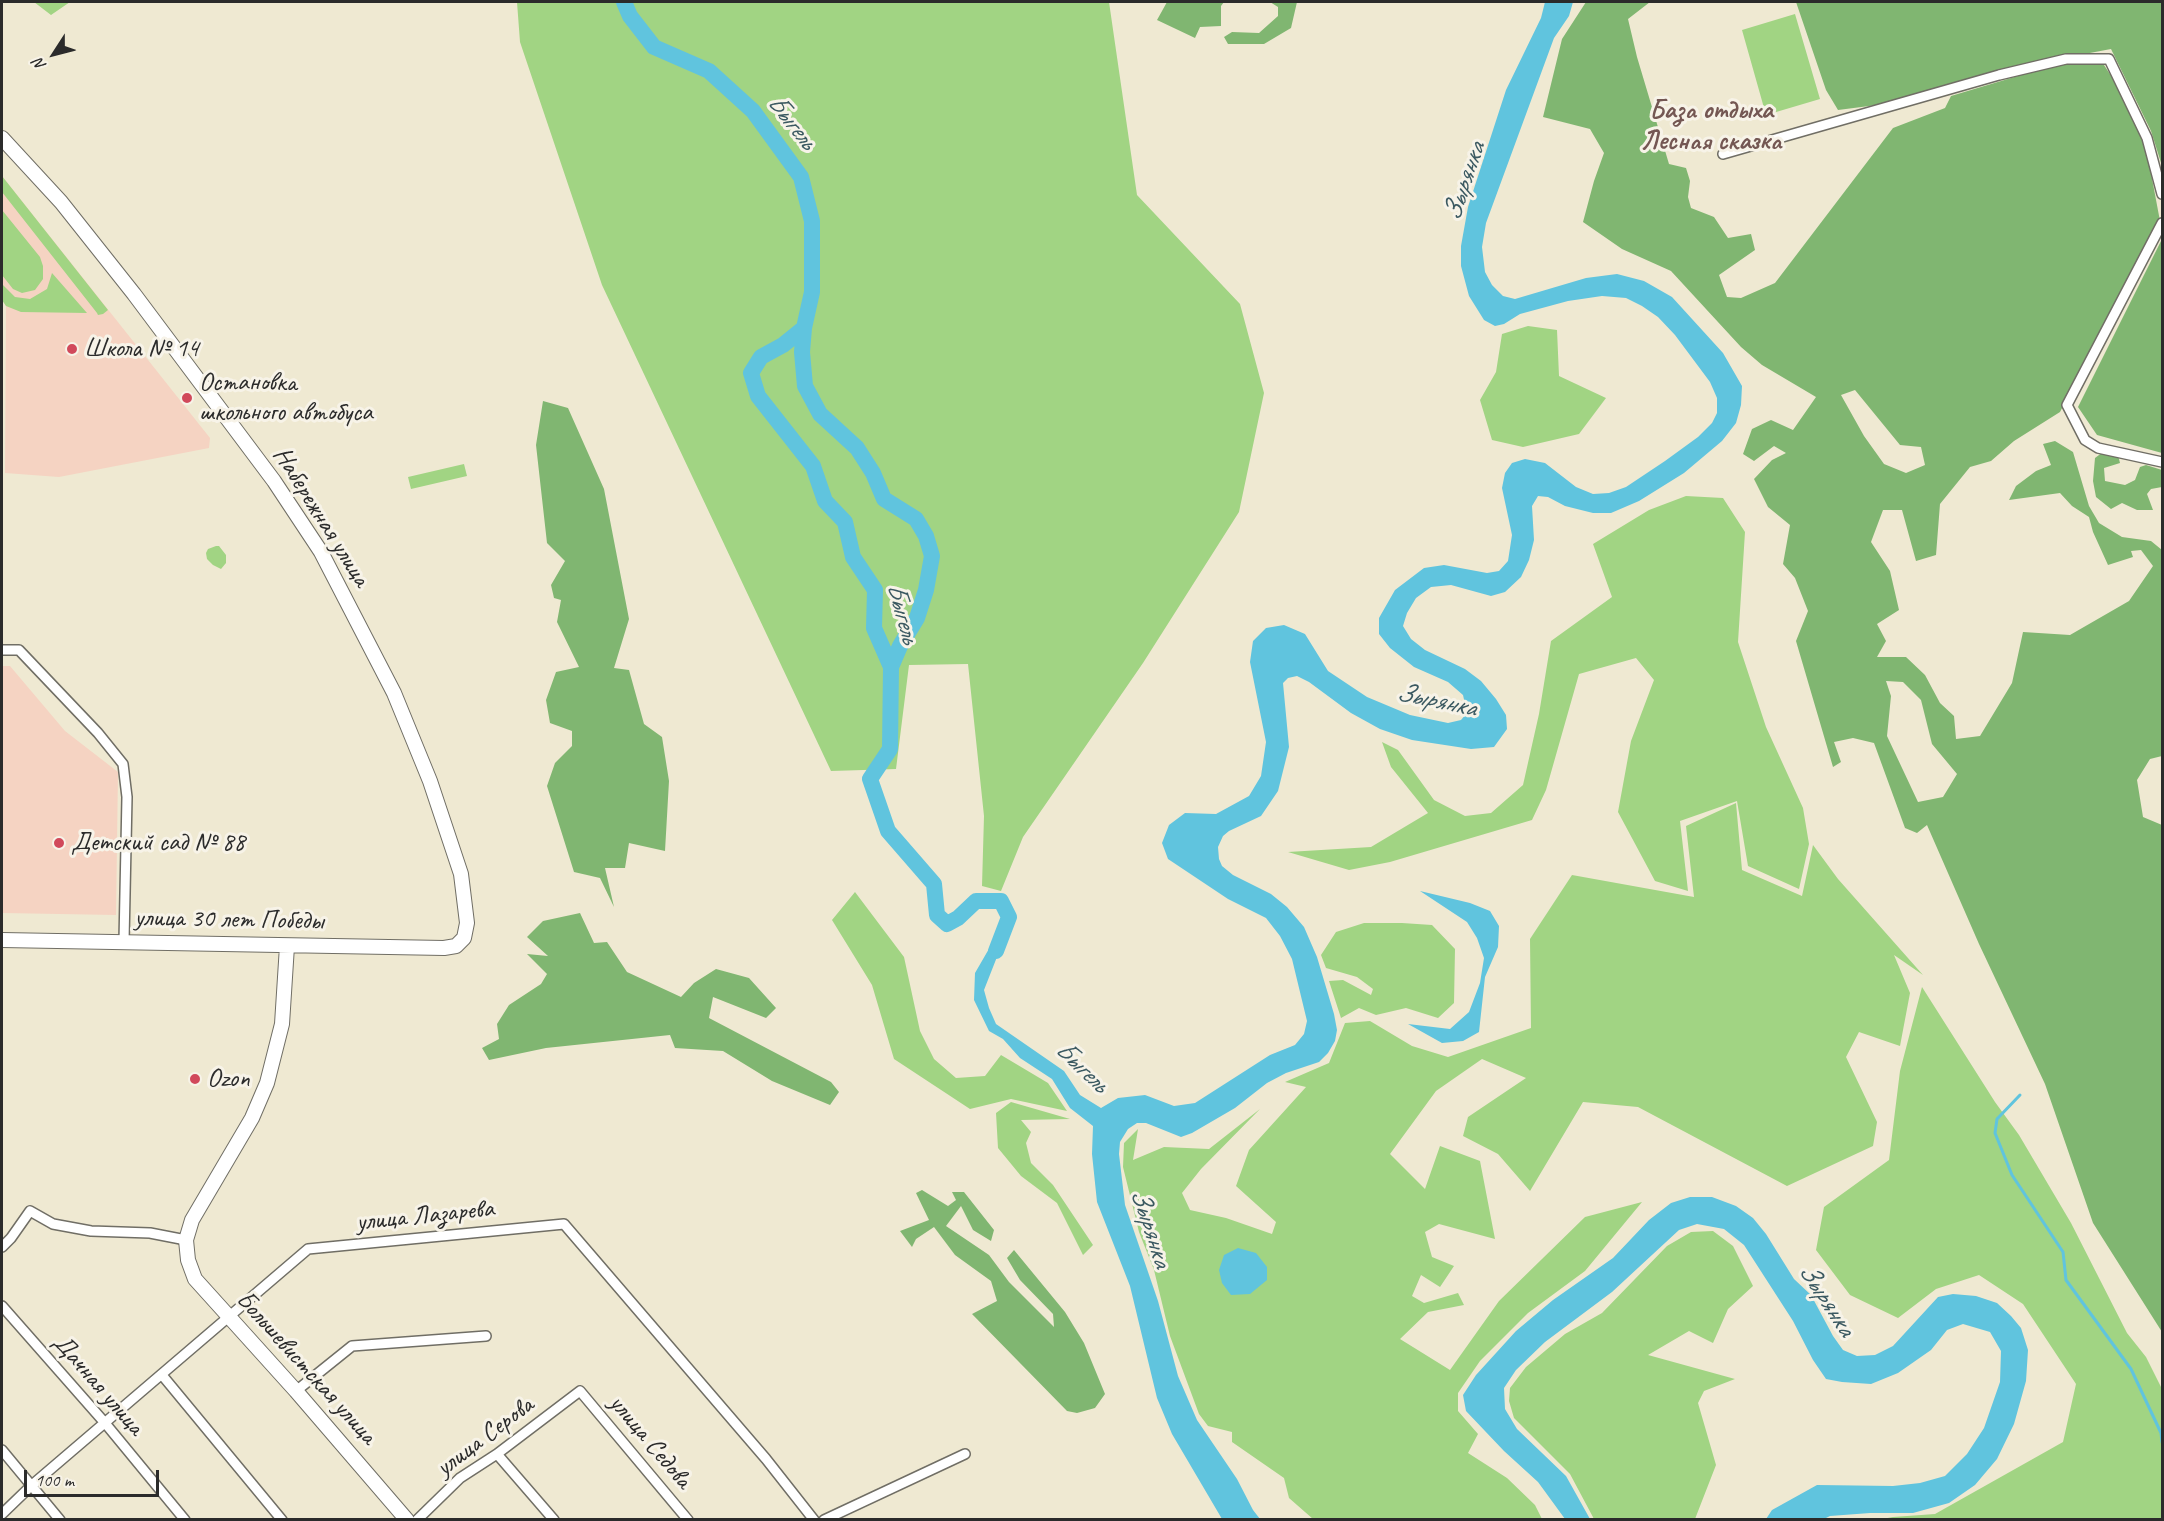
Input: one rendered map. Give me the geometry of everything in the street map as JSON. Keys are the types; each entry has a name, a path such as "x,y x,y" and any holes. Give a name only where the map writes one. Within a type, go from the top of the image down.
{"street":[{"path":"1723,154 1999,75 2066,59 2109,59 2147,138 2163,194"},
{"name":"Набережная улица","path":"2,138 61,202 134,294 274,481 321,552 394,693 430,781 461,874 467,923 464,938 456,946"},
{"path":"2163,224 2067,405 2085,440 2098,448 2163,462"},
{"path":"2,650 19,650 98,733 123,764 127,797 124,941"},
{"name":"улица 30 лет Победы","path":"2,940 287,946 444,948 456,946"},
{"path":"2,1247 30,1210 53,1224 91,1231 150,1233 186,1240 192,1220 252,1118 267,1083 282,1024 287,946"},
{"name":"улица Лазарева","path":"2,1514 32,1485 308,1249 564,1224 766,1460 814,1520"},
{"name":"Большевистская улица","path":"186,1240 188,1260 195,1279 296,1391 407,1520"},
{"name":"Дачная улица","path":"2,1306 105,1423 185,1520"},
{"path":"296,1391 352,1346 486,1336"},
{"path":"162,1375 282,1520"},
{"name":"улица Серова","path":"417,1520 460,1478 497,1454 580,1391"},
{"name":"улица Седова","path":"580,1391 688,1520"},
{"path":"2,1450 60,1520"},
{"path":"497,1454 554,1520"},
{"path":"824,1520 965,1454"}],"shaded area":[{"name":"Школа № 14","path":"2,176 210,438 209,448 59,477 5,473 6,306 2,300"},
{"name":"Детский сад № 88","path":"2,666 10,666 65,731 118,772 116,915 2,913"}],"green space":[{"path":"34,2 70,2 51,15"},
{"path":"517,2 1109,2 1137,195 1240,304 1264,393 1239,512 1143,663 1023,837 1001,891 982,886 984,816 968,664 909,665 896,769 831,771 602,285 520,42"},
{"path":"1167,2 1224,2 1221,6 1221,26 1200,27 1195,38 1157,20"},
{"path":"1270,2 1297,2 1291,28 1264,44 1228,44 1224,37 1232,32 1259,33 1278,16 1278,7"},
{"path":"1586,2 1650,2 1628,19 1669,164 1686,168 1690,181 1688,197 1691,208 1714,217 1728,238 1751,234 1755,250 1719,275 1727,297 1741,298 1775,283 1893,128 1945,108 1951,96 2058,64 2104,65 2121,91 2147,152 2160,221 2060,412 2014,441 1991,461 1970,467 1940,504 1936,555 1916,561 1902,510 1883,510 1871,542 1890,571 1899,610 1877,624 1886,641 1877,657 1906,657 1925,675 1940,703 1954,716 1956,739 1980,736 2012,683 2023,632 2070,635 2129,601 2153,566 2141,550 2131,551 2133,557 2108,565 2093,532 2089,517 2072,506 2060,493 2009,500 2016,486 2036,471 2051,465 2043,444 2055,441 2073,452 2089,506 2099,523 2122,537 2151,541 2162,550 2162,756 2150,759 2137,780 2143,817 2162,825 2162,1332 2093,1223 2045,1084 1979,944 1927,825 1917,833 1905,828 1874,743 1853,738 1834,742 1841,762 1833,767 1796,641 1808,611 1795,578 1783,564 1790,525 1768,507 1754,479 1772,460 1786,453 1774,446 1754,461 1743,454 1752,429 1771,420 1793,430 1816,397 1762,365 1741,347 1671,271 1622,249 1583,222 1604,153 1590,129 1543,117 1562,39","holes":["1855,390 1900,445 1921,447 1925,465 1906,473 1884,464 1864,436 1841,395","1886,681 1903,682 1921,700 1932,744 1957,774 1943,797 1918,802 1887,736 1891,696"]},
{"path":"1796,2 2162,2 2162,166 2151,131 2111,49 1994,71 1877,105 1838,110 1826,90"},
{"path":"1795,14 1820,99 1766,115 1742,30"},
{"path":"2,176 108,310 103,314 98,315 2,192"},
{"path":"2,210 40,257 43,279 35,290 22,293 13,289 2,275"},
{"path":"2162,239 2162,453 2097,435 2078,407"},
{"path":"52,273 87,313 21,312 6,306 2,300 2,284 15,297 30,299 47,289"},
{"path":"1528,326 1557,330 1559,376 1606,398 1579,434 1523,447 1492,440 1480,400 1496,372 1502,334"},
{"path":"543,401 568,408 604,489 629,619 614,668 629,670 644,724 662,737 669,781 665,851 629,843 625,868 605,868 614,907 600,878 574,872 547,786 555,763 572,746 572,731 550,723 546,700 556,672 579,667 557,622 561,600 554,598 551,585 565,561 547,543 536,445"},
{"path":"2103,452 2118,455 2120,463 2104,468 2105,481 2125,485 2135,480 2140,467 2146,465 2162,470 2162,487 2151,489 2147,494 2153,510 2137,510 2122,503 2111,509 2096,497 2093,481 2095,458"},
{"path":"464,464 467,476 411,489 408,477"},
{"path":"1686,496 1723,498 1745,532 1738,642 1766,727 1803,808 1809,844 1799,889 1748,866 1737,801 1680,821 1688,891 1655,881 1618,812 1631,741 1654,680 1636,658 1579,674 1546,790 1532,820 1390,862 1349,870 1288,852 1371,847 1428,813 1391,767 1382,742 1398,750 1434,800 1465,816 1491,813 1523,785 1539,714 1551,641 1612,597 1593,544 1649,510"},
{"path":"219,546 226,555 226,563 221,569 207,559 208,549"},
{"path":"1736,803 1742,870 1802,896 1813,845 1838,879 1923,975 1894,955 1910,993 1900,1046 1859,1032 1846,1057 1877,1122 1873,1146 1787,1186 1638,1107 1583,1102 1530,1191 1498,1154 1463,1136 1468,1117 1526,1078 1482,1059 1436,1091 1390,1154 1425,1189 1440,1146 1480,1161 1495,1239 1439,1224 1425,1232 1432,1257 1454,1266 1440,1287 1421,1275 1412,1296 1424,1303 1458,1293 1464,1305 1428,1312 1400,1339 1450,1370 1499,1301 1585,1217 1642,1202 1585,1271 1528,1313 1480,1361 1458,1393 1458,1411 1478,1434 1468,1453 1507,1478 1535,1505 1542,1519 1313,1519 1289,1498 1284,1478 1232,1442 1232,1432 1208,1426 1199,1414 1170,1336 1154,1270 1139,1232 1123,1167 1124,1143 1138,1129 1133,1160 1164,1147 1209,1149 1260,1109 1201,1169 1182,1193 1190,1210 1226,1218 1272,1234 1276,1222 1236,1186 1249,1150 1306,1087 1285,1082 1329,1063 1345,1023 1370,1021 1412,1046 1448,1057 1531,1028 1530,939 1572,875 1694,897 1686,826"},
{"path":"855,892 904,957 920,1031 934,1059 956,1078 985,1076 1001,1055 1048,1083 1067,1111 1011,1099 970,1109 894,1059 872,985 832,920"},
{"path":"580,913 594,943 607,942 627,972 681,997 694,983 716,969 749,978 776,1008 766,1018 713,997 709,1018 831,1082 839,1092 830,1105 772,1081 723,1051 675,1048 670,1035 546,1048 489,1060 482,1048 499,1039 497,1024 509,1005 541,984 547,974 527,954 548,956 527,937 543,921"},
{"path":"1364,923 1432,925 1455,949 1454,1003 1438,1018 1406,1008 1376,1015 1359,1008 1341,1018 1329,981 1343,980 1371,995 1373,989 1357,977 1326,968 1321,955 1336,932"},
{"path":"1922,987 1995,1102 2019,1135 2071,1223 2127,1333 2146,1357 2162,1389 2162,1519 1882,1519 1935,1514 2063,1442 2076,1384 2023,1304 1979,1275 1936,1289 1898,1318 1850,1295 1816,1250 1824,1207 1889,1160 1900,1071"},
{"path":"1011,1102 1070,1119 1021,1120 1031,1132 1026,1143 1031,1163 1053,1185 1093,1245 1083,1255 1057,1203 1021,1176 998,1148 996,1113"},
{"path":"922,1190 948,1206 956,1200 952,1192 964,1192 994,1230 991,1241 973,1230 961,1206 946,1226 989,1255 1009,1282 1054,1327 1053,1314 1020,1280 1007,1258 1014,1250 1065,1312 1084,1343 1105,1394 1095,1408 1077,1413 1067,1411 972,1314 997,1301 991,1281 955,1255 934,1227 916,1239 912,1247 900,1231 929,1220 916,1193"},
{"path":"1713,1231 1733,1246 1753,1286 1728,1309 1713,1343 1689,1331 1648,1355 1735,1379 1704,1391 1698,1403 1716,1465 1695,1519 1594,1519 1570,1474 1514,1418 1509,1401 1510,1388 1526,1367 1565,1334 1602,1313 1667,1246 1691,1232"}],"water":[{"path":"1545,2 1573,2 1569,16 1554,38 1486,223 1482,247 1485,272 1492,285 1503,296 1515,299 1586,278 1617,274 1644,281 1672,297 1723,353 1742,386 1741,405 1736,423 1722,441 1684,473 1639,501 1611,513 1593,513 1565,506 1548,497 1538,496 1532,506 1534,540 1529,560 1521,577 1505,592 1491,596 1451,585 1431,587 1416,598 1407,613 1403,626 1411,639 1425,650 1465,669 1481,681 1506,715 1507,729 1494,747 1471,749 1412,740 1380,729 1351,713 1309,682 1297,676 1288,678 1283,683 1289,747 1278,791 1261,816 1223,836 1218,847 1219,859 1222,866 1233,875 1271,894 1287,907 1304,927 1317,957 1334,1014 1337,1030 1335,1041 1319,1062 1286,1073 1267,1083 1235,1108 1192,1133 1181,1137 1146,1123 1137,1123 1128,1129 1120,1142 1119,1154 1125,1205 1158,1301 1178,1376 1197,1420 1237,1479 1260,1519 1222,1519 1172,1434 1157,1398 1130,1286 1097,1202 1092,1154 1093,1126 1070,1108 1052,1079 1020,1058 1003,1039 989,1031 974,1000 975,973 1001,928 1006,934 984,990 996,1024 1064,1071 1080,1095 1101,1108 1118,1098 1145,1095 1174,1106 1195,1103 1270,1055 1295,1045 1304,1034 1307,1021 1292,959 1280,936 1266,918 1228,899 1168,859 1162,843 1169,825 1185,813 1216,814 1249,796 1261,776 1266,742 1250,662 1253,641 1266,628 1284,625 1305,634 1328,671 1367,697 1410,715 1448,723 1461,720 1467,713 1463,695 1448,682 1414,667 1390,648 1379,634 1379,618 1395,590 1424,568 1444,565 1487,573 1499,571 1508,561 1512,535 1502,488 1505,473 1512,463 1525,459 1545,463 1576,487 1593,494 1609,493 1626,487 1665,461 1698,437 1712,423 1717,413 1717,398 1710,382 1675,335 1658,317 1642,306 1626,298 1602,296 1568,301 1520,314 1504,324 1495,326 1484,320 1469,296 1461,266 1461,246 1468,207 1506,90 1541,18"},
{"path":"1420,891 1470,903 1490,911 1499,926 1498,947 1485,977 1479,1032 1463,1041 1442,1043 1408,1024 1450,1029 1469,1012 1480,983 1484,958 1477,938 1467,922"},
{"path":"1690,1197 1712,1197 1736,1206 1753,1218 1766,1234 1794,1279 1811,1295 1843,1350 1857,1356 1875,1355 1893,1346 1938,1297 1953,1294 1976,1296 1997,1303 2011,1316 2021,1328 2028,1350 2026,1381 2014,1424 1997,1459 1975,1485 1949,1503 1913,1513 1830,1516 1822,1520 1766,1519 1772,1510 1817,1485 1893,1486 1920,1483 1945,1476 1967,1454 1984,1428 2000,1382 2001,1351 1990,1332 1963,1324 1947,1330 1931,1350 1898,1373 1871,1384 1826,1379 1813,1360 1793,1321 1744,1245 1724,1229 1697,1224 1679,1230 1612,1292 1545,1342 1516,1370 1504,1388 1505,1409 1517,1429 1566,1476 1590,1519 1565,1519 1538,1482 1466,1411 1463,1395 1476,1375 1516,1331 1553,1300 1613,1258 1649,1220 1671,1203"},
{"path":"1238,1248 1256,1253 1267,1267 1267,1280 1250,1294 1231,1295 1222,1283 1219,1270 1224,1255"}],"waterway":[{"name":"Быгель","path":"624,2 630,16 654,47 709,71 753,111 801,177 812,221 812,292 804,328 783,345 761,357 751,373 758,396 813,466 825,501 845,522 853,557 875,590 874,628 891,667 890,749 870,779 888,831 934,884 937,915 947,924 958,918 976,901 1001,901 1009,917 996,951"},
{"path":"804,328 802,352 805,386 820,414 857,448 873,473 884,499 916,519 926,536 932,556 926,590 917,618 900,646 891,667"},
{"path":"2020,1095 1997,1119 1995,1133 2012,1175 2063,1252 2066,1280 2131,1369 2161,1433 2162,1442"}],"place":[{"name":"Школа № 14","path":"72,349"},
{"name":"Остановка школьного автобуса","path":"187,398"},
{"name":"Детский сад № 88","path":"59,843"},
{"name":"Ozon","path":"195,1079"}],"district":[{"name":"База отдыха Лесная сказка","path":"1711,126"}],"water label":[{"name":"Зырянка","path":"1465,182"},
{"name":"Зырянка","path":"1436,701"},
{"name":"Зырянка","path":"1150,1228"},
{"name":"Зырянка","path":"1826,1300"}]}
